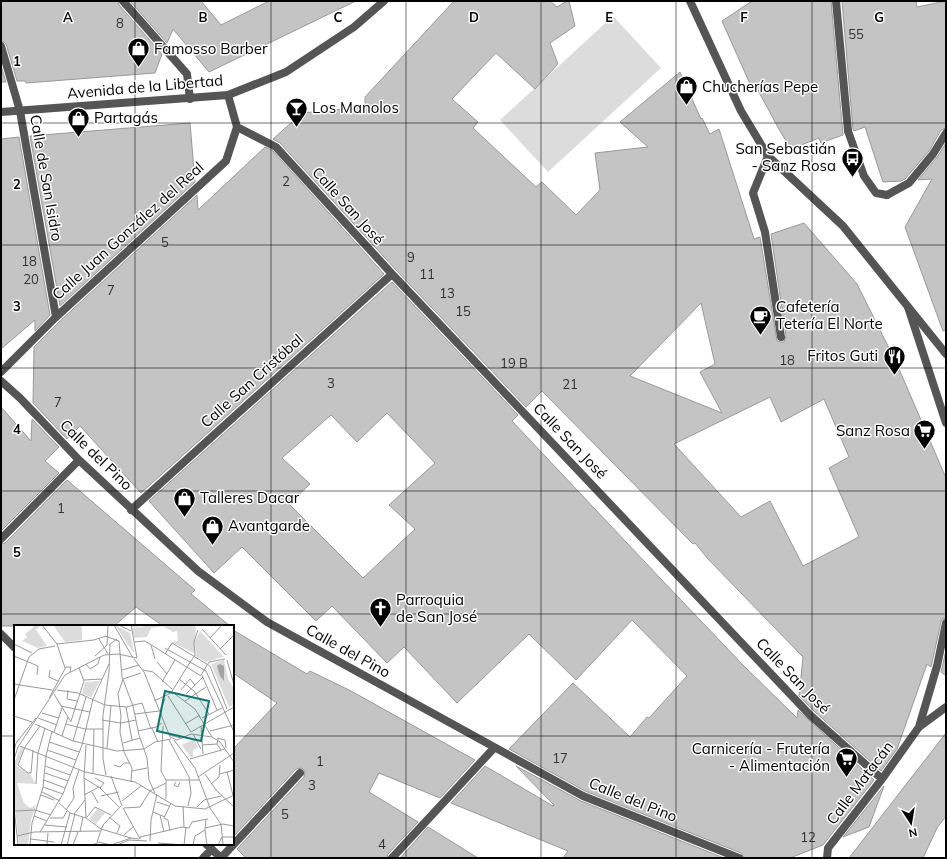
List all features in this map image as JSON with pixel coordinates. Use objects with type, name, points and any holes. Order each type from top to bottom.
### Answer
[{"type":"street","points":[[123,1],[187,74],[190,99]]},
{"type":"street","name":"Avenida de la Libertad","points":[[1,112],[228,95],[286,72],[354,27],[384,1]]},
{"type":"street","points":[[690,1],[741,111],[768,156],[843,226],[946,354]]},
{"type":"street","points":[[836,1],[848,132],[864,176],[876,193],[887,195],[909,183],[933,154],[946,133]]},
{"type":"street","name":"Calle de San Isidro","points":[[1,46],[20,111],[56,317]]},
{"type":"street","points":[[228,95],[237,127]]},
{"type":"street","name":"Calle San José","points":[[237,127],[276,148],[392,274],[810,715],[882,779]]},
{"type":"street","name":"Calle Juan González del Real","points":[[1,372],[56,317],[226,161],[237,127]]},
{"type":"street","points":[[768,156],[753,193],[765,232],[781,337]]},
{"type":"street","name":"Calle San Cristóbal","points":[[132,510],[392,274]]},
{"type":"street","points":[[908,307],[946,423]]},
{"type":"street","name":"Calle del Pino","points":[[1,381],[20,398],[78,460],[198,571],[267,622],[583,796],[739,858]]},
{"type":"street","points":[[1,539],[78,460]]},
{"type":"street","name":"Calle Matacán","points":[[919,727],[937,666],[946,623]]},
{"type":"street","points":[[1,634],[14,647]]},
{"type":"street","name":"Calle Matacán","points":[[827,858],[828,848],[882,779],[919,727],[946,707]]},
{"type":"street","points":[[392,858],[494,748]]},
{"type":"street","points":[[234,844],[300,773]]},
{"type":"street","points":[[203,858],[209,847],[221,858],[233,845]]},
{"type":"shaded area","points":[[613,16],[661,68],[548,172],[500,120]]},
{"type":"building","points":[[1,1],[118,1],[119,5],[162,54],[155,73],[26,83],[25,81],[17,81],[6,44],[1,41]]},
{"type":"building","points":[[130,1],[201,1],[221,25],[269,1],[356,1],[209,72],[173,29],[167,43]]},
{"type":"building","points":[[454,1],[550,1],[557,7],[569,1],[575,26],[550,43],[558,64],[535,89],[496,53],[452,99],[478,122],[473,128],[536,187],[542,182],[576,215],[600,190],[595,153],[648,147],[620,122],[680,72],[701,119],[702,118],[710,134],[719,129],[754,239],[760,237],[777,341],[784,342],[786,336],[771,234],[804,223],[857,284],[896,362],[946,478],[946,618],[942,619],[931,667],[927,664],[897,749],[881,771],[799,696],[803,657],[708,559],[695,543],[693,544],[542,391],[526,407],[396,270],[280,143],[273,139],[302,113],[365,107],[365,97]],"holes":[[[701,303],[715,364],[700,372],[722,413],[630,376]],[[770,397],[781,422],[824,399],[849,457],[829,468],[859,537],[803,566],[770,501],[741,517],[674,444]]]},
{"type":"building","points":[[752,1],[831,1],[843,135],[821,143],[819,138],[791,149],[755,85],[750,84],[722,21]]},
{"type":"building","points":[[842,1],[916,1],[917,7],[946,1],[946,128],[941,130],[929,151],[905,179],[901,181],[883,182],[865,127],[854,131],[853,130]]},
{"type":"building","points":[[1,66],[6,82],[1,82]]},
{"type":"building","points":[[190,123],[195,182],[60,306],[30,136]]},
{"type":"building","points":[[19,137],[50,315],[35,331],[35,320],[1,349],[1,139]]},
{"type":"building","points":[[946,143],[946,330],[943,331],[905,227],[932,179],[918,180],[937,157]]},
{"type":"building","points":[[265,147],[273,151],[384,274],[141,493],[80,426],[67,439],[33,403],[34,347],[60,321],[197,195],[198,210]]},
{"type":"building","points":[[392,282],[518,415],[512,421],[743,665],[797,718],[798,710],[874,780],[823,845],[790,858],[744,858],[741,853],[585,791],[509,749],[573,683],[630,737],[647,717],[649,718],[687,676],[632,620],[576,680],[529,634],[457,703],[404,647],[387,663],[332,606],[316,621],[242,547],[214,573],[149,501]],"holes":[[[387,413],[435,463],[389,505],[415,529],[363,578],[289,504],[310,484],[282,458],[331,415],[357,442]]]},
{"type":"building","points":[[1,407],[31,441],[32,419],[59,447],[45,461],[59,473],[1,531]]},
{"type":"building","points":[[67,480],[195,590],[191,594],[229,625],[162,625],[136,607],[115,625],[1,626],[1,544],[5,543]]},
{"type":"building","points":[[234,631],[307,674],[310,671],[351,691],[475,760],[440,798],[379,773],[369,792],[418,822],[388,854],[387,858],[246,858],[237,849],[304,777],[305,772],[302,768],[296,769],[234,836],[234,748],[277,703],[234,674]]},
{"type":"building","points":[[946,650],[946,676],[941,672]]},
{"type":"building","points":[[946,733],[946,816],[937,828],[923,858],[849,858]]},
{"type":"building","points":[[485,766],[553,806],[554,805],[516,766],[581,801],[724,858],[563,858],[568,851],[451,803]]},
{"type":"building","points":[[884,786],[869,827],[843,837]]},
{"type":"building","points":[[428,827],[478,858],[400,858]]},
{"type":"place","name":"Famosso Barber","points":[[138,68]]},
{"type":"place","name":"Chucherías Pepe","points":[[687,106]]},
{"type":"place","name":"Los Manolos","points":[[297,128]]},
{"type":"place","name":"Partagás","points":[[79,138]]},
{"type":"place","name":"San Sebastián - Sanz Rosa","points":[[852,178]]},
{"type":"place","name":"Cafetería Tetería El Norte","points":[[761,336]]},
{"type":"place","name":"Fritos Guti","points":[[894,376]]},
{"type":"place","name":"Sanz Rosa","points":[[925,450]]},
{"type":"place","name":"Talleres Dacar","points":[[184,518]]},
{"type":"place","name":"Avantgarde","points":[[212,546]]},
{"type":"place","name":"Parroquia de San José","points":[[380,628]]},
{"type":"place","name":"Carnicería - Frutería - Alimentación","points":[[846,778]]}]
